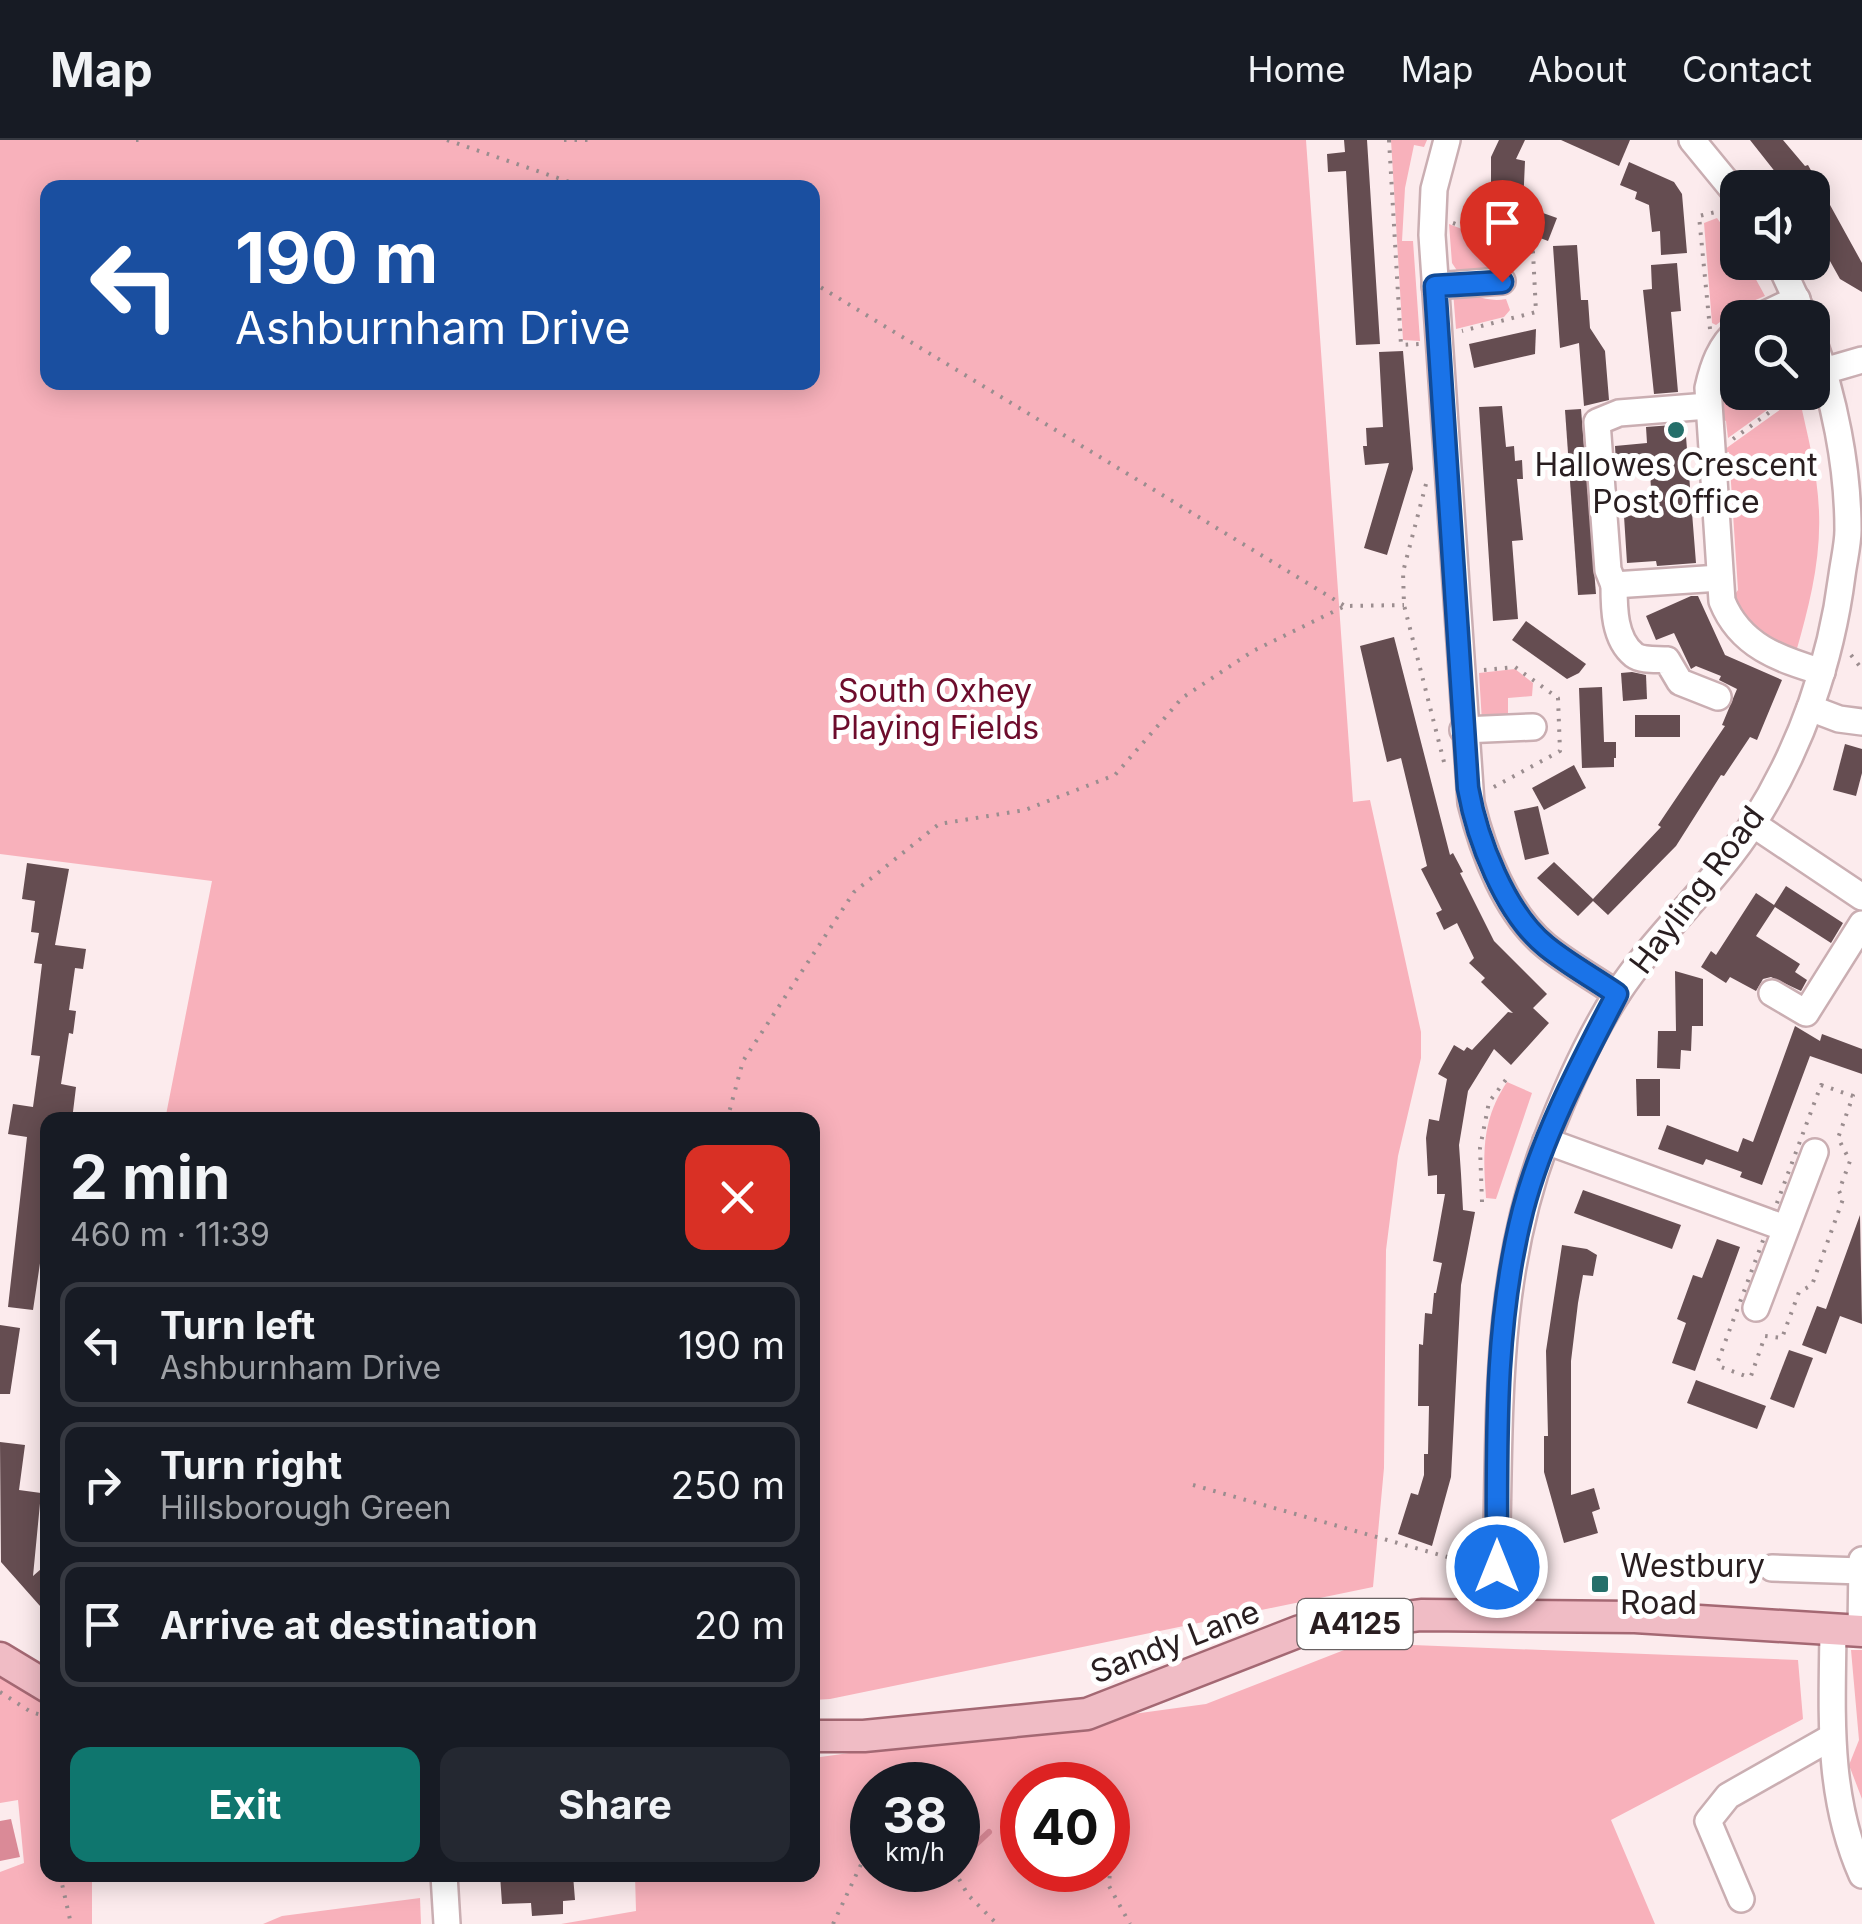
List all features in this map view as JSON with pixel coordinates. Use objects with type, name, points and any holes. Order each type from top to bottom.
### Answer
[{"type":"main road","name":"Sandy Lane","points":[[820,1736],[864,1736],[1087,1714],[1300,1631],[1421,1615],[1635,1617],[1852,1631]]},
{"type":"main road","points":[[0,1658],[40,1682]]},
{"type":"street","points":[[1447,140],[1431,215],[1468,788],[1475,820],[1511,904],[1543,944],[1617,994]]},
{"type":"street","points":[[1692,140],[1720,183]]},
{"type":"street","points":[[1435,286],[1502,282]]},
{"type":"street","points":[[1720,352],[1708,388],[1708,406],[1720,578],[1728,615],[1746,639],[1764,650],[1822,672]]},
{"type":"street","points":[[1830,369],[1862,360]]},
{"type":"street","name":"Hayling Road","points":[[1494,1616],[1502,1338],[1524,1210],[1546,1141],[1617,994],[1752,824],[1810,708],[1852,584],[1840,448],[1830,400]]},
{"type":"street","points":[[1708,406],[1619,413],[1597,422],[1608,570],[1614,585],[1614,623],[1638,658],[1667,660],[1680,682],[1718,697]]},
{"type":"street","points":[[1614,585],[1720,578]]},
{"type":"street","points":[[1810,708],[1839,719],[1862,722]]},
{"type":"street","points":[[1463,730],[1534,727]]},
{"type":"street","points":[[1752,824],[1862,897]]},
{"type":"street","points":[[1772,993],[1806,1013],[1862,924]]},
{"type":"street","points":[[1546,1141],[1785,1228]]},
{"type":"street","points":[[1756,1308],[1814,1152]]},
{"type":"street","points":[[1862,1560],[1832,1737],[1838,1807],[1862,1874]]},
{"type":"street","points":[[1772,1568],[1862,1571]]},
{"type":"street","points":[[1742,1899],[1708,1821],[1728,1796],[1832,1737]]},
{"type":"street","points":[[444,1882],[447,1924]]},
{"type":"path","points":[[447,140],[564,180]]},
{"type":"path","points":[[564,140],[595,140]]},
{"type":"path","points":[[1388,140],[1402,345],[1439,343]]},
{"type":"path","points":[[1710,329],[1699,216],[1720,207]]},
{"type":"path","points":[[820,287],[1345,606]]},
{"type":"path","points":[[1711,450],[1721,448],[1773,410]]},
{"type":"path","points":[[1438,748],[1404,605],[1403,572],[1427,478],[1447,472]]},
{"type":"path","points":[[729,1112],[743,1061],[854,892],[938,824],[1024,810],[1115,775],[1182,698],[1254,651],[1345,606],[1404,605]]},
{"type":"path","points":[[1852,655],[1862,669]]},
{"type":"path","points":[[1482,1202],[1480,1148],[1489,1102],[1508,1077]]},
{"type":"path","points":[[1193,1486],[1477,1565],[1497,1567]]},
{"type":"path","points":[[0,1692],[40,1715]]},
{"type":"path","points":[[60,1882],[71,1924]]},
{"type":"path","points":[[833,1924],[850,1888]]},
{"type":"path","points":[[966,1892],[997,1924]]},
{"type":"path","points":[[1112,1892],[1130,1924]]},
{"type":"green space","name":"South Oxhey Playing Fields","points":[[0,140],[1306,140],[1353,802],[1370,800],[1421,1032],[1421,1058],[1398,1156],[1386,1250],[1384,1468],[1373,1587],[820,1700],[820,1112],[167,1112],[212,881],[0,854]]},
{"type":"green space","points":[[1391,140],[1427,140],[1424,147],[1414,145],[1405,188],[1402,241],[1413,241],[1420,341],[1403,340]]},
{"type":"green space","points":[[1717,218],[1720,222],[1720,280],[1756,280],[1765,296],[1755,300],[1720,300],[1720,322],[1716,325],[1712,323],[1704,223]]},
{"type":"green space","points":[[1449,224],[1521,252],[1503,270],[1460,275],[1452,263]]},
{"type":"green space","points":[[1453,291],[1492,300],[1506,299],[1510,310],[1504,317],[1456,329]]},
{"type":"green space","points":[[1720,387],[1720,410],[1767,410],[1728,438],[1726,421],[1718,418]]},
{"type":"green space","points":[[1780,410],[1802,410],[1817,483],[1819,530],[1813,583],[1796,652],[1758,632],[1733,597],[1738,590],[1729,452],[1721,452]]},
{"type":"green space","points":[[1515,669],[1533,683],[1532,696],[1508,698],[1508,714],[1502,719],[1482,722],[1479,673]]},
{"type":"green space","points":[[1507,1082],[1532,1093],[1496,1199],[1486,1198],[1488,1124]]},
{"type":"green space","points":[[1362,1643],[1798,1660],[1803,1719],[1611,1820],[1655,1924],[561,1924],[636,1911],[635,1882],[820,1882],[820,1757],[1206,1704]]},
{"type":"green space","points":[[1851,1650],[1862,1650],[1862,1799],[1849,1765],[1859,1740]]},
{"type":"green space","points":[[0,1674],[40,1694],[40,1882],[92,1882],[92,1924],[0,1924],[0,1872],[24,1863],[18,1800],[0,1803]]},
{"type":"green space","points":[[420,1898],[421,1924],[263,1924],[282,1916]]},
{"type":"shaded area","points":[[11,1819],[20,1857],[0,1861],[0,1821]]},
{"type":"building","points":[[1344,140],[1367,140],[1380,344],[1356,345],[1346,171],[1328,172],[1327,154],[1345,152]]},
{"type":"building","points":[[1499,140],[1525,140],[1516,159],[1525,161],[1523,206],[1557,218],[1548,241],[1512,227],[1516,216],[1491,215],[1491,157]]},
{"type":"building","points":[[1561,140],[1630,140],[1619,166]]},
{"type":"building","points":[[1750,140],[1783,140],[1811,170],[1774,170]]},
{"type":"building","points":[[1629,162],[1674,182],[1682,194],[1687,253],[1661,255],[1660,231],[1652,232],[1649,205],[1635,199],[1637,192],[1620,185]]},
{"type":"building","points":[[1830,205],[1862,263],[1862,292],[1840,279],[1830,261]]},
{"type":"building","points":[[1577,245],[1581,300],[1588,300],[1590,328],[1605,351],[1609,400],[1584,406],[1579,343],[1560,348],[1553,246]]},
{"type":"building","points":[[1677,263],[1681,311],[1671,312],[1678,392],[1654,394],[1643,290],[1652,289],[1651,265]]},
{"type":"building","points":[[1536,329],[1535,354],[1474,368],[1469,344]]},
{"type":"building","points":[[1403,351],[1413,469],[1387,555],[1364,548],[1389,463],[1365,465],[1363,446],[1367,446],[1366,428],[1383,427],[1379,352]]},
{"type":"building","points":[[1502,406],[1506,447],[1514,446],[1515,461],[1522,460],[1523,479],[1517,479],[1523,540],[1512,541],[1518,619],[1493,621],[1479,407]]},
{"type":"building","points":[[1581,409],[1596,594],[1578,595],[1565,410]]},
{"type":"building","points":[[1685,424],[1696,563],[1627,563],[1624,516],[1653,514],[1649,461],[1616,463],[1615,446],[1647,443],[1646,427]]},
{"type":"building","points":[[1698,596],[1725,655],[1782,680],[1757,740],[1750,737],[1676,846],[1608,915],[1593,901],[1578,916],[1537,878],[1554,862],[1593,899],[1661,827],[1658,825],[1725,726],[1722,725],[1737,689],[1719,680],[1721,676],[1696,666],[1691,669],[1674,633],[1656,640],[1646,616]]},
{"type":"building","points":[[1526,621],[1586,664],[1579,673],[1567,679],[1512,640]]},
{"type":"building","points":[[1394,637],[1450,855],[1453,853],[1463,872],[1460,873],[1494,941],[1547,994],[1533,1008],[1549,1023],[1511,1065],[1494,1049],[1468,1091],[1459,1145],[1463,1210],[1475,1212],[1461,1285],[1451,1477],[1432,1546],[1398,1534],[1411,1493],[1418,1495],[1424,1475],[1424,1454],[1428,1454],[1429,1406],[1418,1406],[1419,1344],[1423,1345],[1425,1313],[1432,1314],[1442,1263],[1433,1261],[1445,1194],[1437,1194],[1437,1175],[1428,1176],[1426,1138],[1429,1119],[1439,1121],[1447,1079],[1438,1074],[1454,1045],[1464,1051],[1467,1047],[1472,1050],[1508,1012],[1513,1013],[1481,982],[1485,978],[1469,963],[1474,958],[1457,923],[1444,930],[1436,913],[1442,910],[1421,869],[1427,866],[1401,758],[1387,762],[1360,646]]},
{"type":"building","points":[[1621,673],[1646,675],[1647,699],[1623,701]]},
{"type":"building","points":[[1602,687],[1604,742],[1616,742],[1614,767],[1582,768],[1579,688]]},
{"type":"building","points":[[1635,715],[1680,715],[1680,737],[1635,737]]},
{"type":"building","points":[[1845,744],[1862,749],[1862,773],[1856,796],[1833,790]]},
{"type":"building","points":[[1574,765],[1586,788],[1544,810],[1532,788]]},
{"type":"building","points":[[1538,806],[1549,854],[1525,860],[1514,811]]},
{"type":"building","points":[[27,863],[69,869],[55,945],[86,949],[83,969],[75,968],[69,1010],[76,1011],[61,1084],[76,1087],[73,1112],[40,1112],[40,1263],[33,1310],[8,1307],[27,1137],[8,1134],[13,1104],[33,1107],[40,1056],[31,1055],[42,964],[34,963],[39,933],[31,932],[35,901],[22,899]]},
{"type":"building","points":[[1786,886],[1843,923],[1831,943],[1775,907],[1756,936],[1800,964],[1795,972],[1807,980],[1801,991],[1771,977],[1763,979],[1756,991],[1730,977],[1726,983],[1701,967],[1711,951],[1716,955],[1756,893],[1774,905]]},
{"type":"building","points":[[1675,971],[1703,979],[1703,1026],[1692,1026],[1691,1051],[1681,1050],[1680,1069],[1657,1068],[1658,1031],[1676,1031]]},
{"type":"building","points":[[1795,1026],[1820,1041],[1822,1034],[1862,1049],[1862,1074],[1810,1056],[1762,1185],[1740,1177],[1742,1172],[1706,1159],[1703,1165],[1658,1149],[1667,1125],[1738,1152],[1743,1138],[1753,1142]]},
{"type":"building","points":[[1636,1079],[1660,1079],[1660,1116],[1637,1116]]},
{"type":"building","points":[[1583,1190],[1681,1225],[1672,1249],[1574,1213]]},
{"type":"building","points":[[1860,1215],[1862,1324],[1840,1316],[1826,1354],[1802,1345],[1817,1306],[1826,1309]]},
{"type":"building","points":[[1717,1239],[1740,1247],[1695,1371],[1672,1363],[1686,1323],[1677,1319],[1693,1275],[1702,1278]]},
{"type":"building","points":[[1562,1245],[1587,1249],[1597,1255],[1593,1276],[1583,1275],[1571,1361],[1571,1495],[1594,1488],[1600,1509],[1592,1512],[1598,1533],[1564,1543],[1544,1472],[1544,1436],[1548,1436],[1546,1351]]},
{"type":"building","points":[[0,1325],[20,1328],[10,1394],[0,1394]]},
{"type":"building","points":[[1789,1350],[1813,1358],[1794,1408],[1770,1399]]},
{"type":"building","points":[[1696,1380],[1766,1406],[1757,1429],[1687,1403]]},
{"type":"building","points":[[0,1442],[25,1445],[19,1490],[40,1493],[33,1576],[40,1570],[40,1606],[1,1562]]},
{"type":"building","points":[[500,1882],[574,1882],[575,1900],[563,1901],[563,1914],[532,1916],[531,1903],[502,1904]]},
{"type":"waterway","points":[[980,1840],[989,1832]]},
{"type":"place","name":"Hallowes Crescent Post Office","points":[[1676,430]]},
{"type":"place","name":"Westbury Road","points":[[1600,1584]]},
{"type":"route","points":[[1497,1567],[1499,1374],[1514,1252],[1546,1141],[1617,994],[1543,944],[1511,904],[1482,842],[1470,803],[1435,286],[1502,282]]}]
